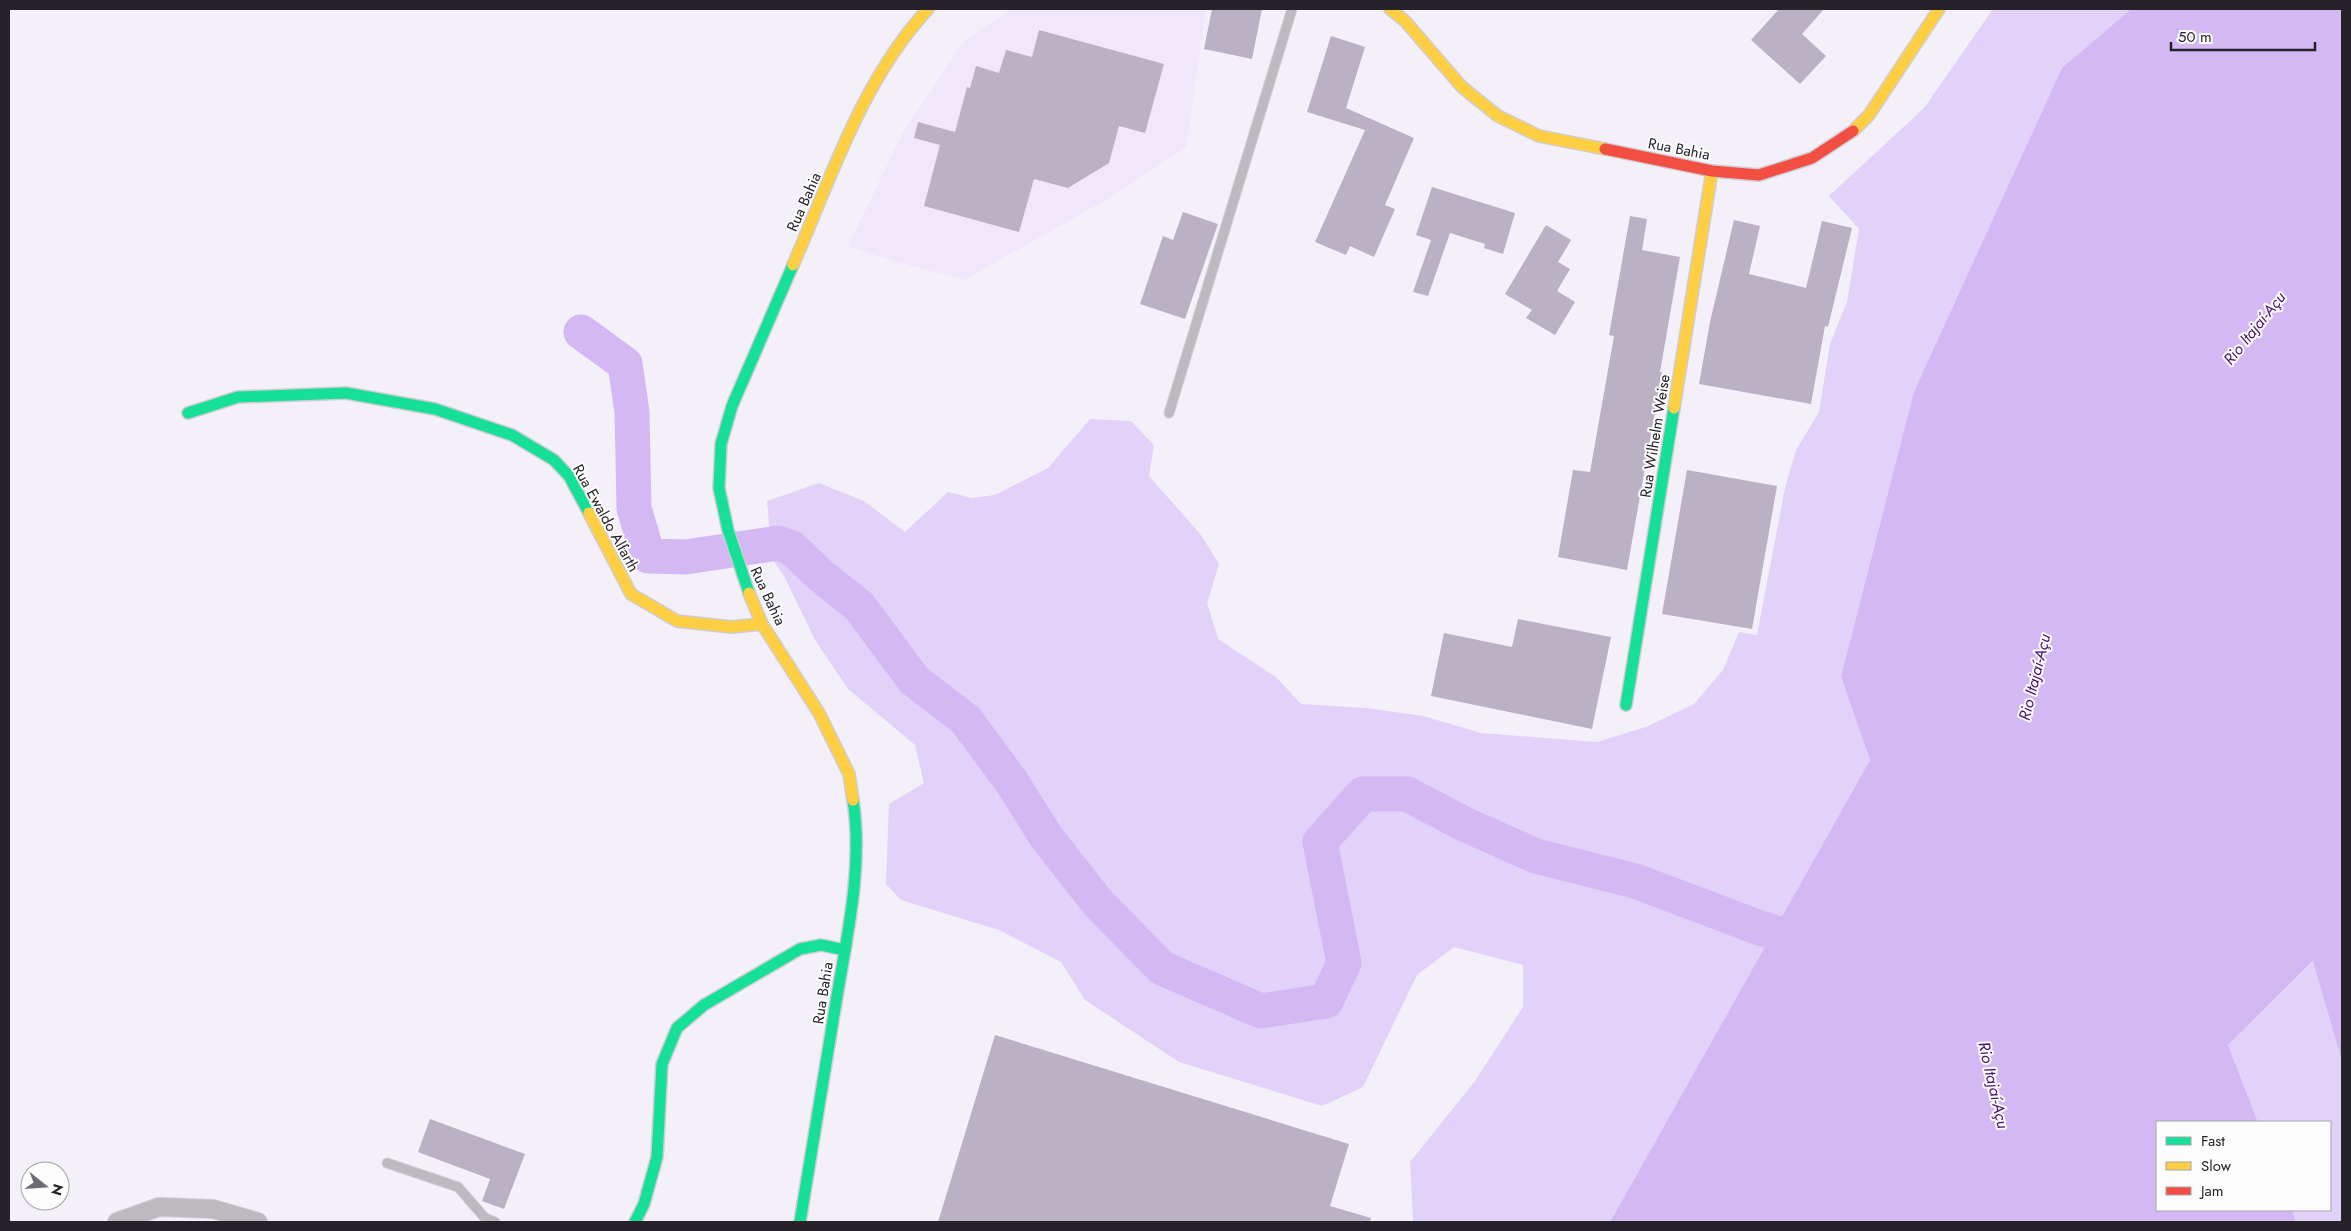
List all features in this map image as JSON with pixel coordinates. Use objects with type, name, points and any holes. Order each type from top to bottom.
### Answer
[{"type":"main road","name":"Rua Bahia","points":[[800,1222],[845,950],[855,876],[857,825],[849,774],[819,713],[762,624],[741,574],[728,530],[719,488],[721,444],[732,406],[852,129],[896,47],[928,9]]},
{"type":"main road","name":"Rua Bahia","points":[[1390,9],[1405,21],[1462,87],[1498,116],[1539,136],[1712,171],[1759,174],[1812,158],[1852,132],[1869,115],[1939,9]]},
{"type":"main road","name":"Rua Wilhelm Weise","points":[[1626,705],[1712,171]]},
{"type":"main road","name":"Rua Ewaldo Alfarth","points":[[188,413],[238,397],[346,394],[435,408],[512,435],[554,460],[569,476],[631,594],[677,621],[731,627],[762,624]]},
{"type":"main road","points":[[635,1222],[644,1204],[656,1156],[662,1064],[677,1028],[704,1005],[800,949],[820,945],[845,950]]},
{"type":"street","points":[[117,1222],[159,1207],[213,1209],[258,1222]]},
{"type":"lane","points":[[1168,413],[1292,9]]},
{"type":"lane","points":[[387,1163],[458,1187],[485,1218],[495,1222]]},
{"type":"shaded area","points":[[1011,9],[1206,9],[1186,147],[1106,200],[964,280],[848,246],[902,134],[965,40]]},
{"type":"shaded area","points":[[1993,9],[2131,9],[2062,68],[1841,677],[1870,760],[1610,1222],[1413,1222],[1410,1162],[1475,1081],[1523,1007],[1523,965],[1454,947],[1417,975],[1363,1087],[1322,1106],[1179,1062],[1085,1000],[1061,962],[999,930],[901,900],[886,884],[889,804],[924,783],[915,745],[848,689],[815,640],[784,576],[772,559],[767,501],[819,483],[864,501],[905,532],[948,492],[972,498],[995,495],[1048,468],[1090,419],[1131,421],[1154,445],[1149,476],[1201,535],[1219,564],[1207,603],[1218,639],[1276,677],[1301,704],[1366,708],[1423,716],[1481,733],[1597,742],[1646,727],[1694,704],[1723,670],[1739,632],[1757,635],[1785,488],[1796,450],[1819,412],[1830,344],[1847,302],[1859,229],[1829,196],[1924,108]]},
{"type":"shaded area","points":[[2314,961],[2342,1061],[2342,1222],[2296,1222],[2292,1211],[2331,1211],[2331,1121],[2258,1121],[2228,1045]]},
{"type":"water","name":"Rio Itajaí-Açu","points":[[2131,9],[2342,9],[2342,1061],[2313,961],[2228,1045],[2258,1121],[2156,1121],[2156,1211],[2292,1211],[2296,1222],[1610,1222],[1870,760],[1841,677],[1914,392],[2062,68]]},
{"type":"building","points":[[1212,9],[1262,9],[1252,59],[1204,49]]},
{"type":"building","points":[[1779,9],[1824,9],[1802,34],[1826,56],[1800,84],[1751,40]]},
{"type":"building","points":[[1039,30],[1164,64],[1145,133],[1119,126],[1109,163],[1068,188],[1034,179],[1019,232],[924,206],[940,145],[914,138],[918,122],[955,132],[967,87],[970,88],[976,66],[999,73],[1006,50],[1032,57]]},
{"type":"building","points":[[1331,36],[1365,47],[1346,108],[1414,138],[1385,205],[1395,209],[1374,257],[1350,246],[1346,255],[1315,242],[1365,130],[1307,112]]},
{"type":"building","points":[[1432,187],[1515,213],[1503,254],[1484,248],[1485,244],[1450,233],[1428,296],[1413,292],[1431,240],[1416,235]]},
{"type":"building","points":[[1183,212],[1218,224],[1185,319],[1140,304],[1163,236],[1173,240]]},
{"type":"building","points":[[1630,216],[1647,219],[1642,250],[1680,257],[1627,570],[1558,557],[1573,470],[1590,472],[1614,336],[1609,335]]},
{"type":"building","points":[[1734,220],[1760,226],[1749,274],[1806,288],[1822,221],[1852,228],[1828,327],[1825,326],[1811,404],[1699,384],[1710,322]]},
{"type":"building","points":[[1546,225],[1571,240],[1558,262],[1570,269],[1557,291],[1575,302],[1555,335],[1526,318],[1532,310],[1505,294]]},
{"type":"building","points":[[1687,470],[1777,486],[1752,629],[1662,614]]},
{"type":"building","points":[[1518,619],[1611,637],[1592,729],[1431,696],[1444,633],[1512,647]]},
{"type":"building","points":[[995,1035],[1349,1144],[1330,1206],[1371,1218],[1370,1222],[938,1222]]},
{"type":"building","points":[[430,1119],[525,1154],[504,1209],[482,1201],[490,1179],[418,1152]]},
{"type":"waterway","points":[[581,332],[625,364],[632,412],[634,508],[648,556],[686,557],[778,543],[792,548],[820,575],[859,606],[914,680],[966,720],[1011,781],[1047,838],[1098,903],[1162,968],[1261,1011],[1326,1001],[1344,963],[1320,842],[1363,794],[1407,794],[1464,824],[1536,856],[1635,881],[1760,928],[1819,946]]},
{"type":"traffic: fast","points":[[749,593],[728,530],[719,488],[721,444],[732,406],[793,265]]},
{"type":"traffic: fast","points":[[188,413],[238,397],[346,393],[435,409],[512,435],[554,460],[569,476],[589,513]]},
{"type":"traffic: fast","points":[[1626,705],[1674,408]]},
{"type":"traffic: fast","points":[[800,1222],[853,898],[856,849],[856,824],[853,800]]},
{"type":"traffic: fast","points":[[635,1222],[644,1204],[657,1157],[662,1064],[677,1028],[704,1005],[800,949],[821,945],[845,950]]},
{"type":"traffic: slow","points":[[793,265],[835,164],[866,98],[884,67],[928,9]]},
{"type":"traffic: slow","points":[[1390,9],[1405,21],[1462,87],[1498,116],[1539,136],[1605,149]]},
{"type":"traffic: slow","points":[[1853,131],[1869,115],[1939,9]]},
{"type":"traffic: slow","points":[[1674,408],[1712,171]]},
{"type":"traffic: slow","points":[[589,513],[631,594],[677,621],[731,627],[762,624]]},
{"type":"traffic: slow","points":[[749,593],[762,624],[819,713],[849,774],[853,800]]},
{"type":"traffic: jam","points":[[1605,149],[1712,171],[1759,175],[1812,158],[1853,131]]}]
